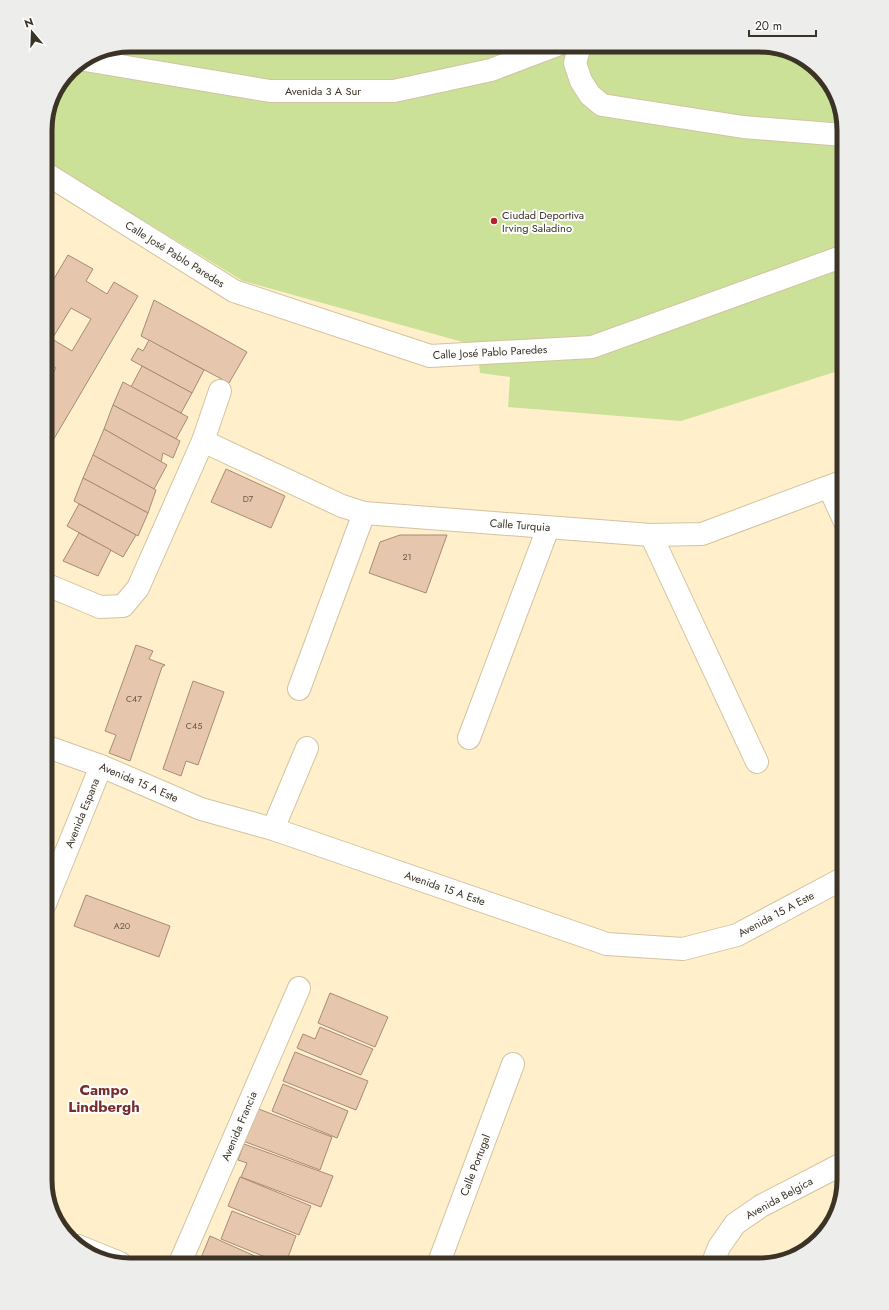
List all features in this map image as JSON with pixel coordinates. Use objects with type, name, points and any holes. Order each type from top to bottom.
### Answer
[{"type":"street","name":"Avenida 3 A Sur","points":[[94,61],[270,91],[394,91],[492,70],[539,52]]},
{"type":"street","points":[[578,52],[575,63],[581,81],[590,95],[602,105],[743,126],[837,134]]},
{"type":"street","name":"Calle José Pablo Paredes","points":[[52,177],[234,291],[430,356],[592,347],[837,259]]},
{"type":"street","points":[[52,587],[100,607],[123,606],[138,588],[203,441],[220,391]]},
{"type":"street","name":"Calle Turquia","points":[[203,441],[342,506],[364,513],[651,535],[702,534],[836,484]]},
{"type":"street","points":[[298,689],[364,513]]},
{"type":"street","points":[[469,738],[548,528]]},
{"type":"street","points":[[651,535],[757,762]]},
{"type":"street","points":[[273,829],[307,748]]},
{"type":"street","name":"Avenida 15 A Este","points":[[52,749],[100,766],[201,809],[273,829],[607,944],[683,949],[737,935],[837,882]]},
{"type":"street","name":"Avenida Espana","points":[[52,886],[100,766]]},
{"type":"street","name":"Avenida Francia","points":[[182,1258],[299,988]]},
{"type":"street","name":"Calle Portugal","points":[[441,1258],[513,1064]]},
{"type":"street","name":"Avenida Belgica","points":[[715,1258],[720,1247],[735,1224],[761,1206],[837,1167]]},
{"type":"green space","name":"Ciudad Deportiva Irving Saladino","points":[[125,52],[764,52],[789,58],[806,68],[821,83],[831,100],[834,110],[837,130],[837,371],[681,421],[508,407],[510,377],[480,373],[477,346],[243,281],[52,165],[52,125],[55,110],[58,100],[65,87],[79,71],[100,58]]},
{"type":"building","points":[[68,255],[93,269],[86,281],[107,294],[114,282],[138,296],[52,442],[52,375],[56,368],[52,365],[52,339],[52,282]],"holes":[[[71,308],[91,319],[72,351],[52,339]]]},
{"type":"building","points":[[154,300],[247,352],[229,383],[141,336]]},
{"type":"building","points":[[149,340],[204,370],[192,393],[131,360],[138,348],[143,351]]},
{"type":"building","points":[[142,366],[192,393],[181,413],[131,387]]},
{"type":"building","points":[[123,382],[188,417],[176,439],[113,405]]},
{"type":"building","points":[[113,405],[180,441],[173,458],[163,453],[161,462],[104,429]]},
{"type":"building","points":[[104,429],[167,465],[154,489],[93,455]]},
{"type":"building","points":[[93,455],[156,490],[148,513],[83,478]]},
{"type":"building","points":[[226,469],[285,496],[271,528],[211,502]]},
{"type":"building","points":[[83,478],[148,513],[138,536],[74,501]]},
{"type":"building","points":[[79,504],[136,535],[123,557],[67,526]]},
{"type":"building","points":[[79,533],[111,550],[98,576],[63,561]]},
{"type":"building","points":[[400,535],[447,535],[426,593],[369,573],[380,542]]},
{"type":"building","points":[[136,645],[153,651],[149,659],[165,665],[162,667],[130,761],[109,753],[116,735],[105,731]]},
{"type":"building","points":[[193,681],[224,692],[198,765],[186,761],[181,776],[163,769]]},
{"type":"building","points":[[86,895],[170,926],[159,957],[74,926]]},
{"type":"building","points":[[330,993],[388,1017],[375,1047],[318,1023]]},
{"type":"building","points":[[320,1027],[373,1049],[361,1075],[297,1048],[303,1034],[315,1039]]},
{"type":"building","points":[[295,1052],[368,1081],[356,1110],[283,1081]]},
{"type":"building","points":[[283,1084],[348,1111],[337,1138],[272,1111]]},
{"type":"building","points":[[256,1108],[332,1137],[320,1170],[243,1141]]},
{"type":"building","points":[[244,1144],[333,1176],[321,1207],[241,1177],[247,1163],[238,1160]]},
{"type":"building","points":[[240,1177],[311,1206],[299,1235],[228,1206]]},
{"type":"building","points":[[232,1211],[296,1236],[288,1258],[268,1258],[221,1239]]},
{"type":"building","points":[[210,1236],[259,1258],[201,1258]]},
{"type":"place","name":"Ciudad Deportiva Irving Saladino","points":[[494,221]]},
{"type":"district","name":"Campo Lindbergh","points":[[104,1098]]}]
